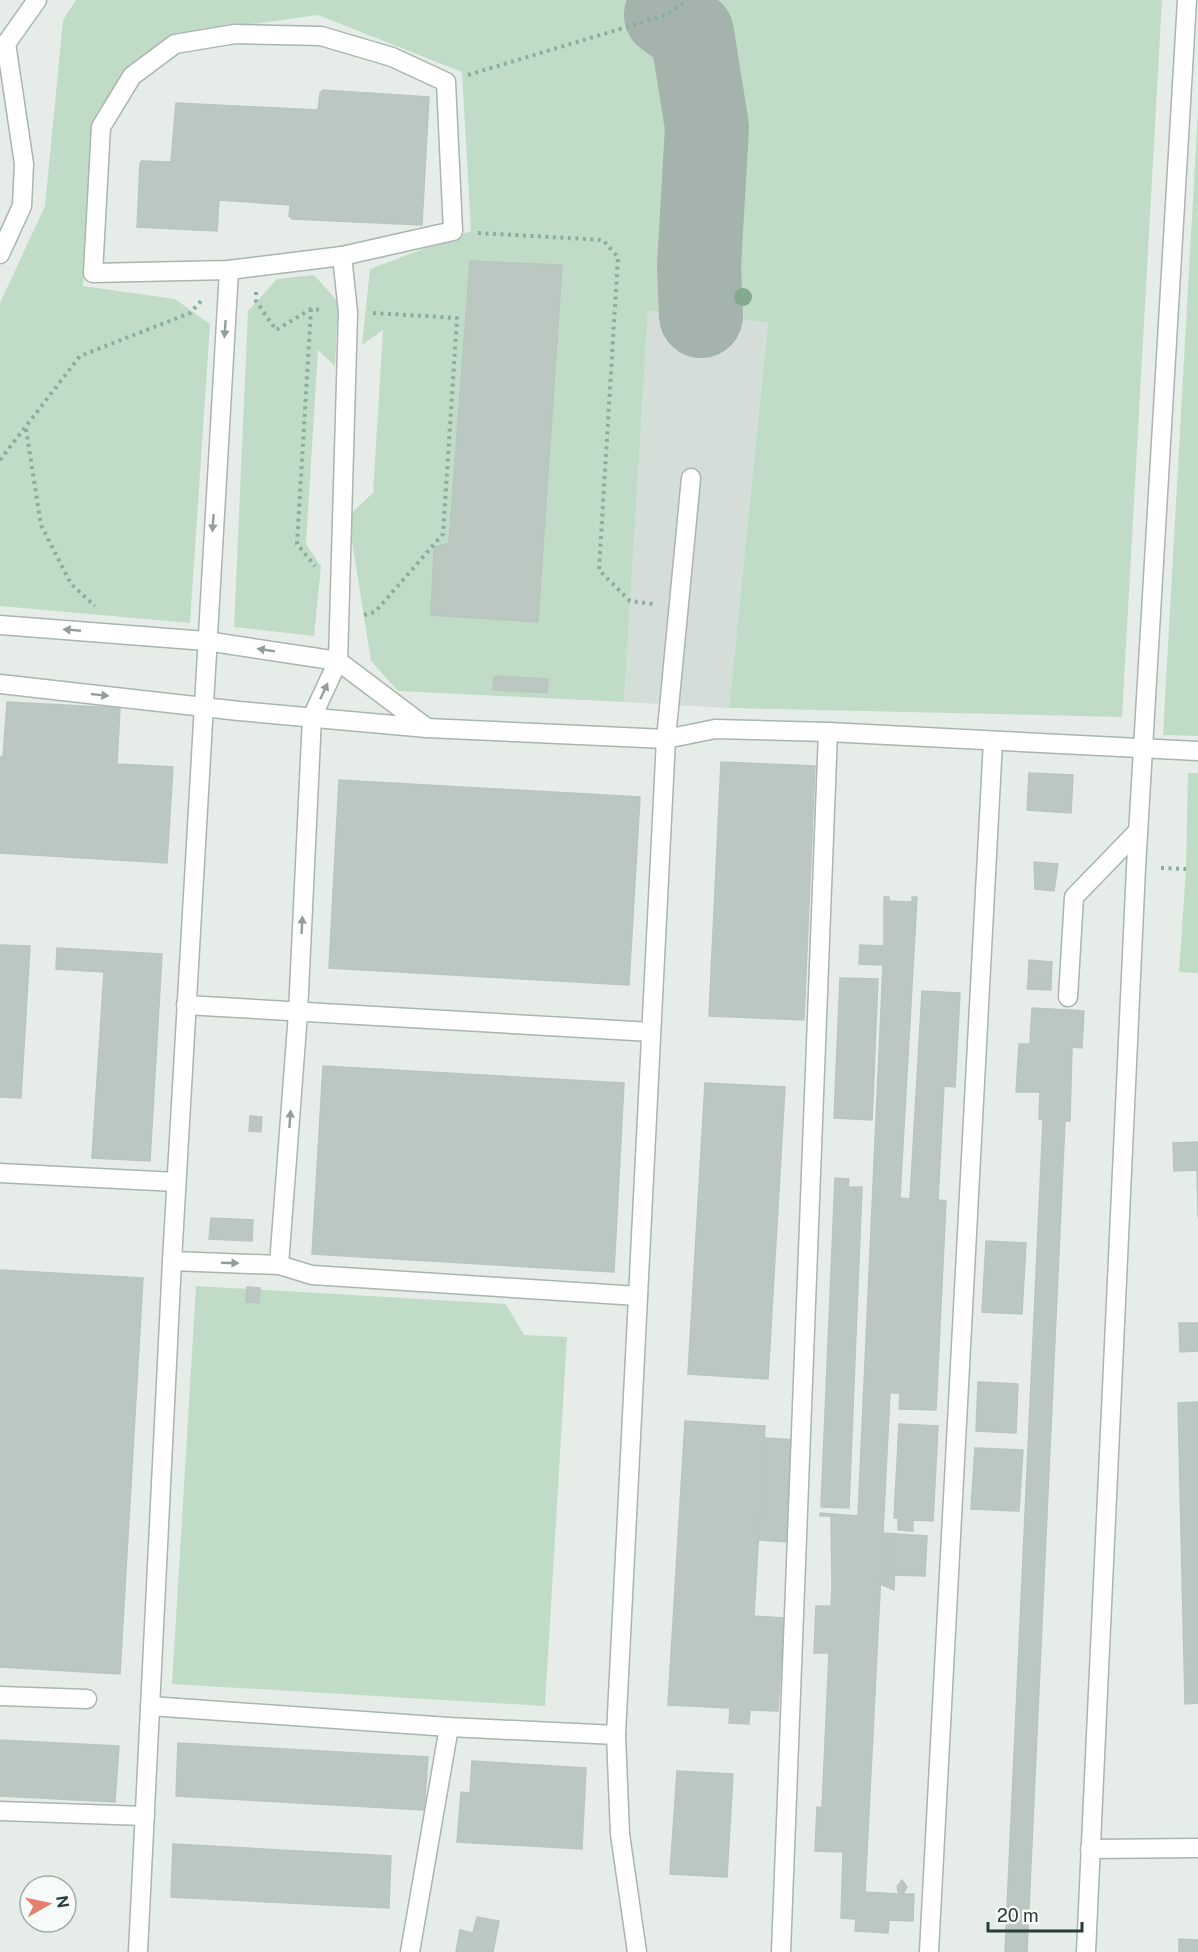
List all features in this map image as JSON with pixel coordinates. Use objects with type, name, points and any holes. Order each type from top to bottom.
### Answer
[{"type":"lane","points":[[0,254],[22,206],[24,164],[3,48],[37,0]]},
{"type":"lane","points":[[1086,1952],[1138,831],[1188,0]]},
{"type":"lane","points":[[235,34],[321,36],[392,57],[446,82],[453,231],[342,256],[229,270],[93,273],[101,127],[132,76],[175,44],[235,34]]},
{"type":"lane","points":[[279,1265],[298,1013],[312,717],[338,661],[348,312],[342,256]]},
{"type":"lane","points":[[138,1952],[176,1182],[229,270]]},
{"type":"lane","points":[[637,1952],[620,1834],[616,1735],[666,739],[691,478]]},
{"type":"lane","points":[[0,624],[206,641],[338,661],[427,728]]},
{"type":"lane","points":[[0,684],[427,728],[666,739],[715,729],[828,732],[1198,751]]},
{"type":"lane","points":[[781,1952],[828,732]]},
{"type":"lane","points":[[929,1952],[993,741]]},
{"type":"lane","points":[[1068,997],[1074,897],[1138,831]]},
{"type":"lane","points":[[186,1005],[651,1032]]},
{"type":"lane","points":[[0,1173],[176,1182]]},
{"type":"lane","points":[[172,1261],[279,1265],[312,1275],[638,1296]]},
{"type":"lane","points":[[0,1696],[87,1699]]},
{"type":"lane","points":[[150,1706],[449,1727],[616,1735]]},
{"type":"lane","points":[[410,1952],[449,1727]]},
{"type":"lane","points":[[0,1811],[145,1816]]},
{"type":"lane","points":[[1090,1849],[1198,1848]]},
{"type":"path","points":[[446,82],[666,15],[688,0]]},
{"type":"path","points":[[453,231],[603,240],[618,257],[599,570],[630,601],[678,607]]},
{"type":"path","points":[[0,460],[80,356],[190,313],[229,270]]},
{"type":"path","points":[[26,428],[41,525],[71,584],[126,634]]},
{"type":"shaded area","points":[[648,311],[768,321],[729,708],[624,702]]},
{"type":"green space","points":[[76,0],[1162,0],[1122,717],[729,708],[768,322],[648,311],[624,702],[398,691],[371,661],[348,516],[373,493],[383,330],[362,345],[370,269],[471,231],[462,72],[318,15],[174,35],[96,114],[83,286],[175,299],[210,324],[190,623],[0,606],[0,303],[45,206],[63,20]]},
{"type":"green space","points":[[1198,109],[1198,736],[1163,735]]},
{"type":"green space","points":[[314,275],[338,302],[335,366],[318,350],[306,544],[321,566],[314,636],[234,627],[248,311],[277,279]]},
{"type":"green space","points":[[1188,773],[1198,773],[1198,973],[1179,972],[1186,869]]},
{"type":"green space","points":[[196,1286],[506,1304],[524,1335],[567,1337],[545,1706],[172,1684]]},
{"type":"building","points":[[323,90],[429,97],[422,225],[292,219],[289,216],[290,205],[219,200],[217,231],[137,227],[140,163],[142,161],[171,162],[176,103],[318,110],[320,93]]},
{"type":"building","points":[[470,261],[562,265],[538,622],[431,615],[434,547],[449,543]]},
{"type":"building","points":[[494,676],[548,679],[547,693],[493,690]]},
{"type":"building","points":[[7,702],[120,708],[117,764],[173,767],[167,863],[0,853],[0,757],[3,757]]},
{"type":"building","points":[[721,762],[815,766],[804,1020],[709,1016]]},
{"type":"building","points":[[1029,773],[1073,775],[1071,813],[1027,810]]},
{"type":"building","points":[[339,780],[640,797],[629,985],[329,968]]},
{"type":"building","points":[[1034,862],[1058,864],[1054,891],[1035,889]]},
{"type":"building","points":[[884,897],[889,897],[889,901],[912,902],[912,897],[917,897],[900,1198],[910,1199],[922,991],[960,993],[955,1087],[944,1086],[938,1200],[946,1201],[936,1410],[899,1409],[900,1393],[890,1393],[865,1892],[899,1894],[897,1887],[902,1880],[907,1887],[903,1894],[914,1894],[913,1921],[889,1920],[888,1933],[855,1931],[856,1919],[841,1918],[843,1852],[815,1851],[817,1807],[822,1808],[829,1653],[814,1653],[816,1606],[831,1606],[832,1587],[831,1516],[820,1516],[820,1513],[858,1516],[883,965],[859,964],[860,945],[884,946]]},
{"type":"building","points":[[0,945],[30,946],[21,1098],[0,1097]]},
{"type":"building","points":[[57,948],[162,954],[150,1161],[92,1158],[104,972],[56,969]]},
{"type":"building","points":[[1029,960],[1052,962],[1051,983],[1028,982]]},
{"type":"building","points":[[840,978],[878,979],[872,1120],[834,1118]]},
{"type":"building","points":[[1028,982],[1051,983],[1051,990],[1027,989]]},
{"type":"building","points":[[1032,1008],[1084,1011],[1082,1048],[1072,1047],[1070,1121],[1065,1121],[1027,1952],[1005,1952],[1043,1120],[1039,1119],[1040,1092],[1016,1092],[1019,1044],[1030,1044]]},
{"type":"building","points":[[323,1066],[624,1083],[614,1272],[312,1254]]},
{"type":"building","points":[[705,1083],[785,1087],[768,1379],[688,1374]]},
{"type":"building","points":[[250,1116],[262,1117],[261,1132],[249,1131]]},
{"type":"building","points":[[1198,1142],[1198,1218],[1197,1170],[1174,1171],[1173,1143]]},
{"type":"building","points":[[835,1178],[849,1179],[848,1187],[862,1187],[849,1508],[821,1507]]},
{"type":"building","points":[[211,1218],[253,1220],[252,1241],[209,1239]]},
{"type":"building","points":[[986,1241],[1026,1243],[1022,1314],[982,1312]]},
{"type":"building","points":[[0,1270],[143,1278],[120,1674],[0,1667]]},
{"type":"building","points":[[247,1287],[260,1288],[259,1303],[246,1302]]},
{"type":"building","points":[[1179,1323],[1198,1323],[1198,1351],[1180,1352]]},
{"type":"building","points":[[978,1382],[1018,1384],[1016,1433],[976,1431]]},
{"type":"building","points":[[1198,1402],[1198,1703],[1185,1704],[1178,1403]]},
{"type":"building","points":[[685,1421],[765,1426],[754,1616],[784,1618],[778,1711],[750,1710],[749,1724],[729,1723],[730,1708],[668,1705]]},
{"type":"building","points":[[899,1424],[938,1426],[933,1521],[913,1520],[913,1531],[898,1530],[898,1518],[894,1518]]},
{"type":"building","points":[[765,1438],[795,1440],[788,1542],[759,1540]]},
{"type":"building","points":[[975,1448],[1023,1450],[1019,1511],[971,1509]]},
{"type":"building","points":[[883,1533],[896,1534],[894,1590],[880,1584]]},
{"type":"building","points":[[896,1534],[927,1536],[925,1576],[895,1575]]},
{"type":"building","points":[[0,1740],[119,1746],[115,1802],[0,1796]]},
{"type":"building","points":[[178,1743],[428,1757],[424,1810],[176,1796]]},
{"type":"building","points":[[472,1761],[586,1768],[582,1849],[457,1842],[461,1792],[470,1793]]},
{"type":"building","points":[[677,1771],[733,1774],[727,1877],[670,1874]]},
{"type":"building","points":[[173,1844],[391,1856],[389,1908],[171,1897]]},
{"type":"building","points":[[477,1917],[499,1921],[493,1952],[456,1952],[460,1930],[473,1933]]},
{"type":"building","points":[[1179,1939],[1198,1940],[1198,1952],[1179,1952]]},
{"type":"taxiway","points":[[666,15],[692,33],[707,127],[699,266],[701,316]]}]
